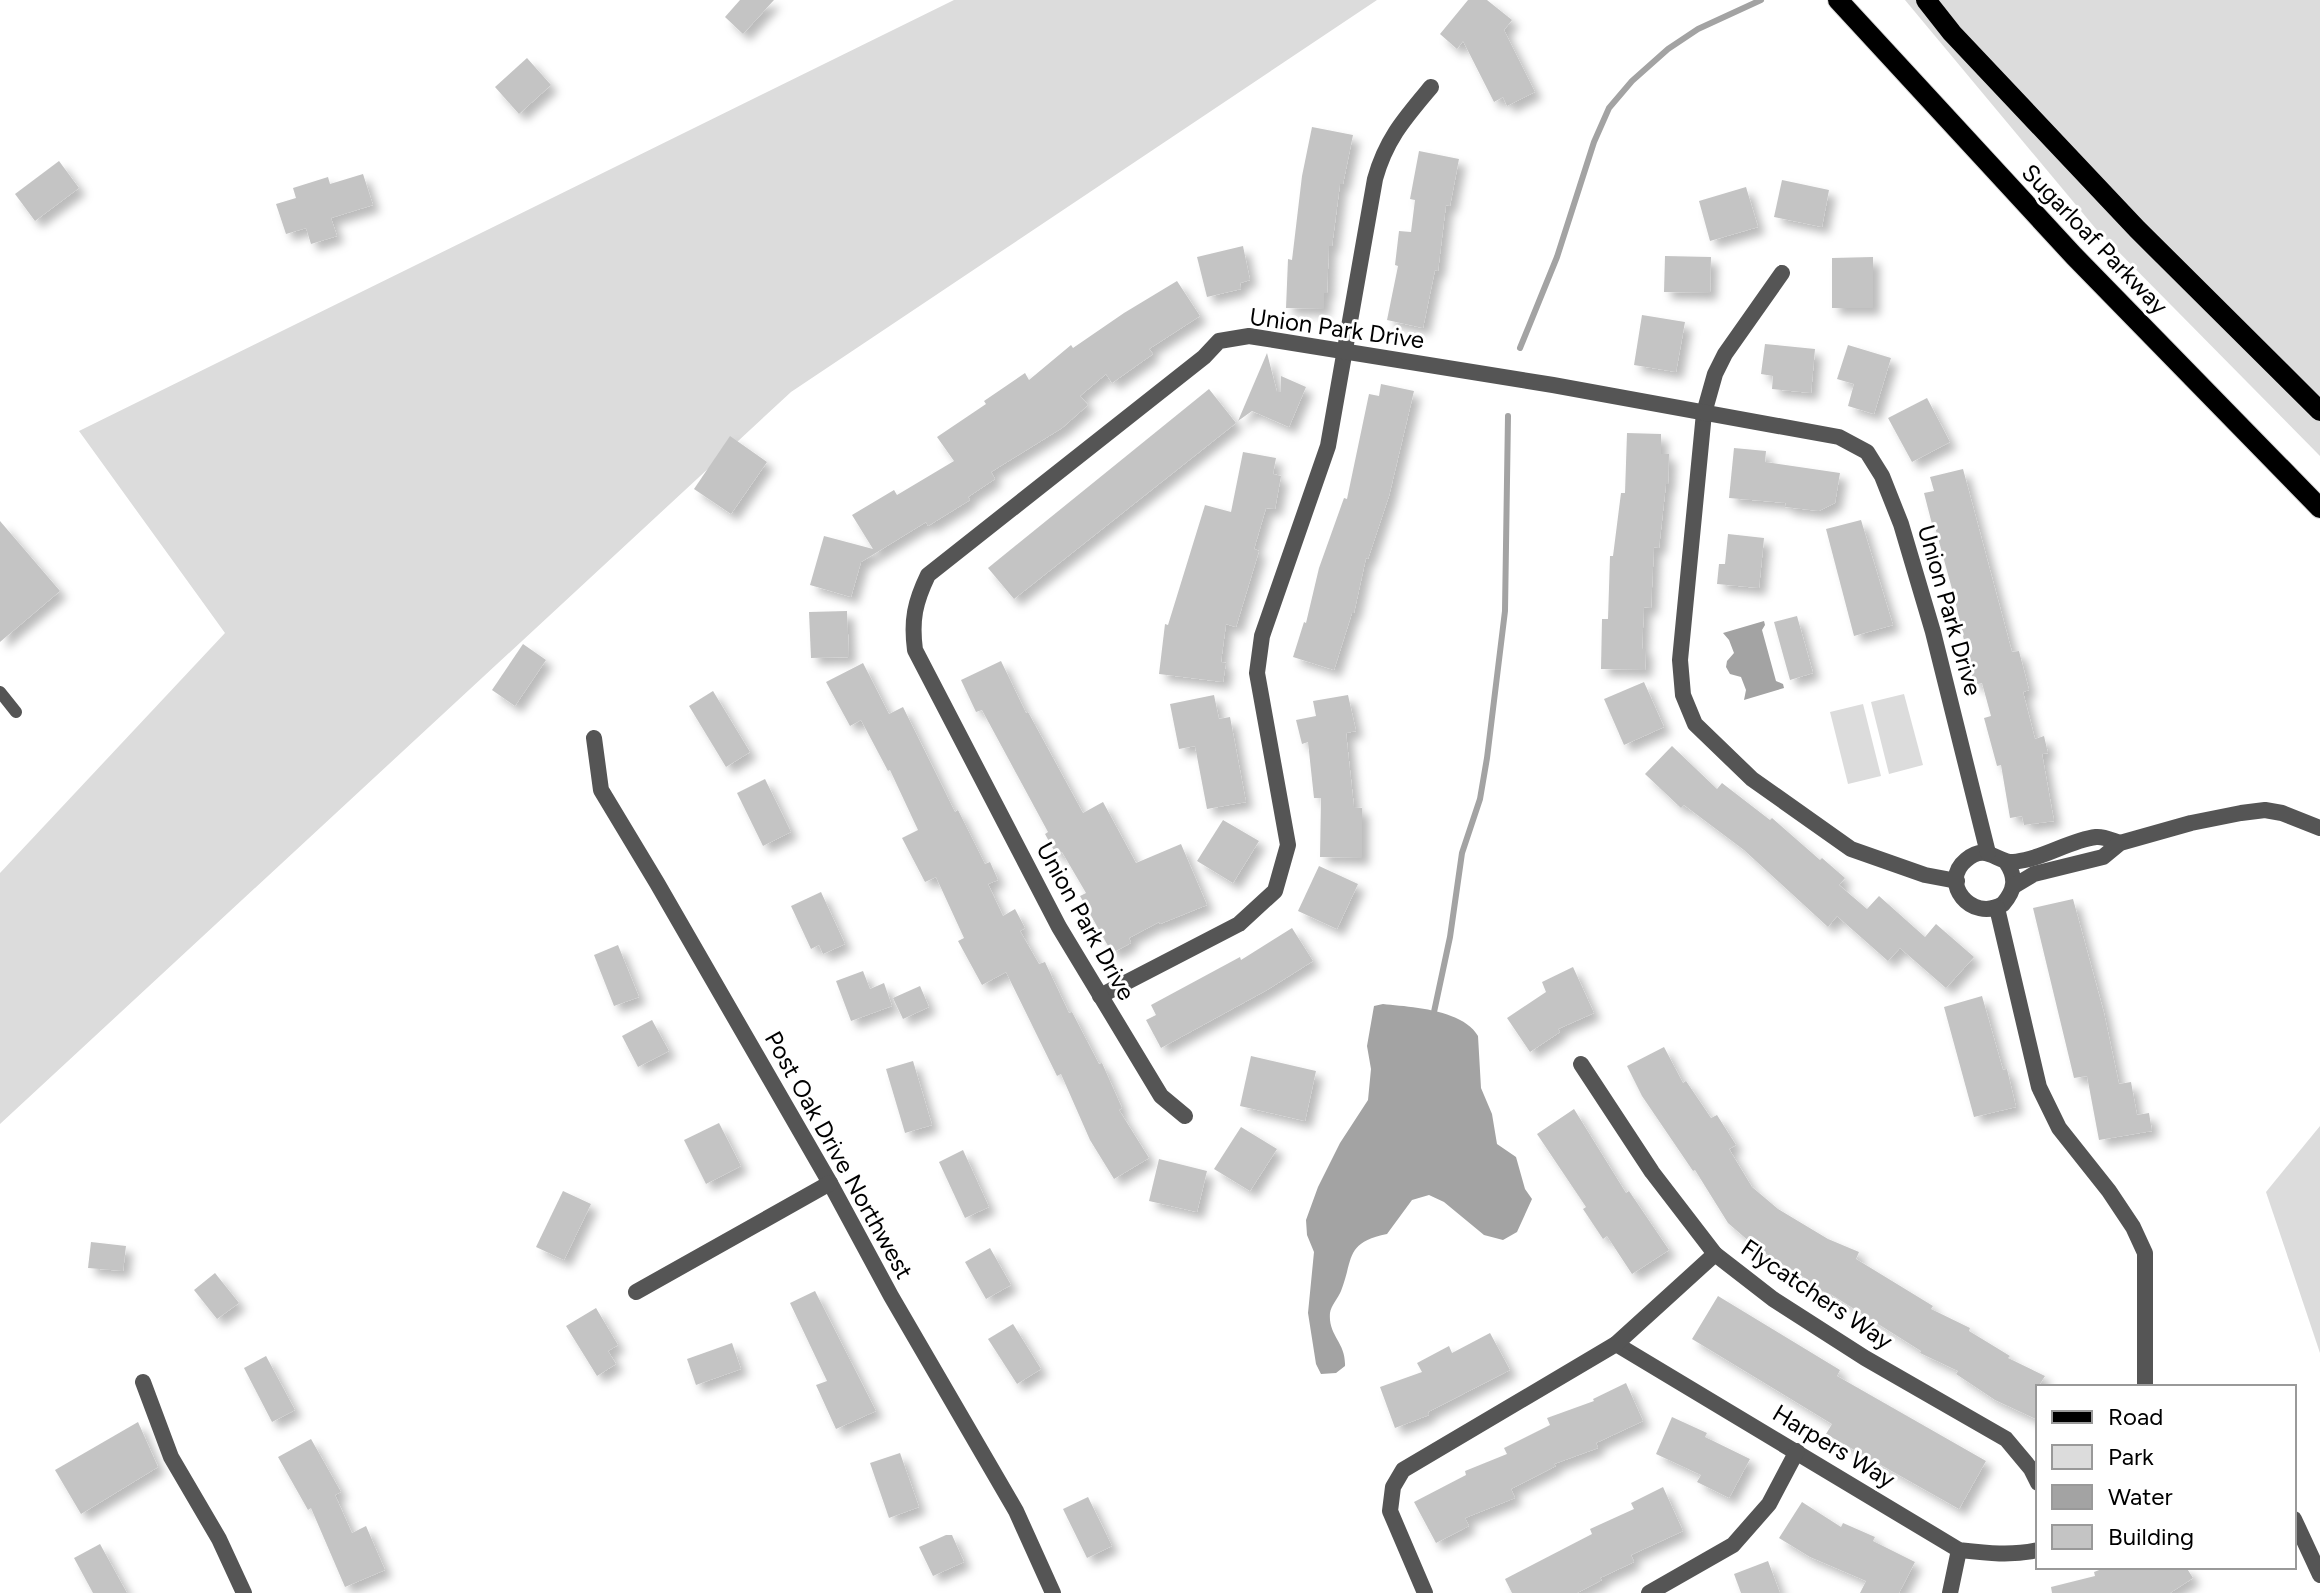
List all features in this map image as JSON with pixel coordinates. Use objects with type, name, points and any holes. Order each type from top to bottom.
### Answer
[{"type":"main road","name":"Sugarloaf Parkway","points":[[1838,0],[2074,256],[2320,508]]},
{"type":"main road","name":"Sugarloaf Parkway","points":[[1926,0],[1952,33],[2137,229],[2320,411]]},
{"type":"street","points":[[1100,996],[1239,924],[1275,891],[1288,845],[1257,673],[1262,636],[1328,446],[1375,179],[1383,153],[1395,131],[1431,87]]},
{"type":"street","points":[[1782,273],[1725,354],[1715,374],[1704,413],[1680,660],[1683,695],[1695,724],[1752,779],[1851,849],[1925,875],[1957,881]]},
{"type":"street","name":"Union Park Drive","points":[[1185,1116],[1161,1096],[1059,927],[915,650],[913,632],[916,602],[928,575],[1204,357],[1219,341],[1249,336],[1704,413],[1839,437],[1867,452],[1882,476],[1901,524],[1933,632],[1988,853]]},
{"type":"street","name":"Post Oak Drive Northwest","points":[[594,738],[601,790],[830,1183],[891,1296],[1016,1511],[1053,1593]]},
{"type":"street","points":[[2014,886],[2034,874],[2103,857],[2120,843],[2191,823],[2265,810],[2282,813],[2320,828]]},
{"type":"street","points":[[2006,862],[2026,860],[2099,837],[2120,843]]},
{"type":"street","points":[[1988,853],[2006,862],[2012,870],[2014,886],[2010,895],[1997,908],[1983,910],[1970,906],[1957,887],[1958,873],[1963,863],[1978,854],[1988,853]]},
{"type":"street","points":[[1997,908],[2039,1087],[2059,1128],[2109,1191],[2133,1227],[2145,1253],[2145,1385]]},
{"type":"street","name":"Flycatchers Way","points":[[1581,1064],[1652,1172],[1715,1254],[1773,1299],[1865,1358],[2006,1439],[2036,1479]]},
{"type":"street","points":[[636,1292],[830,1183]]},
{"type":"street","points":[[1425,1593],[1390,1511],[1393,1487],[1403,1470],[1616,1344],[1715,1254]]},
{"type":"street","name":"Harpers Way","points":[[1616,1344],[1959,1550],[1995,1554],[2036,1550]]},
{"type":"street","points":[[143,1382],[171,1457],[219,1539],[244,1593]]},
{"type":"street","points":[[1649,1593],[1733,1545],[1769,1504],[1797,1451]]},
{"type":"street","points":[[2296,1523],[2320,1575]]},
{"type":"street","points":[[1950,1593],[1959,1550]]},
{"type":"lane","points":[[0,692],[16,712]]},
{"type":"green space","points":[[954,0],[1377,0],[791,392],[0,1124],[0,873],[225,633],[79,431]]},
{"type":"green space","points":[[1905,0],[2320,0],[2320,456],[2096,229]]},
{"type":"green space","points":[[1904,694],[1923,765],[1889,774],[1871,702]]},
{"type":"green space","points":[[1863,704],[1881,776],[1848,784],[1830,712]]},
{"type":"green space","points":[[2320,1126],[2320,1353],[2266,1192]]},
{"type":"water","points":[[1764,621],[1762,630],[1776,681],[1784,688],[1744,700],[1746,690],[1741,677],[1730,674],[1726,667],[1734,653],[1723,633]]},
{"type":"water","points":[[1383,1004],[1448,1015],[1470,1027],[1478,1036],[1481,1088],[1492,1114],[1497,1144],[1516,1157],[1525,1189],[1532,1199],[1517,1232],[1503,1240],[1484,1235],[1444,1202],[1429,1195],[1412,1200],[1387,1234],[1364,1242],[1353,1253],[1330,1313],[1345,1366],[1336,1373],[1321,1374],[1316,1364],[1308,1313],[1314,1252],[1307,1235],[1306,1220],[1340,1143],[1368,1100],[1371,1069],[1367,1046],[1374,1006]]},
{"type":"building","points":[[740,0],[774,0],[743,34],[725,17]]},
{"type":"building","points":[[1468,0],[1487,0],[1512,20],[1504,30],[1535,92],[1507,106],[1503,97],[1494,102],[1463,41],[1457,49],[1440,34]]},
{"type":"building","points":[[527,58],[551,85],[519,114],[495,87]]},
{"type":"building","points":[[1312,127],[1353,135],[1343,184],[1340,184],[1332,246],[1329,246],[1324,309],[1286,308],[1288,259],[1292,260],[1302,176]]},
{"type":"building","points":[[1419,151],[1459,159],[1450,206],[1446,205],[1438,271],[1435,270],[1423,328],[1387,320],[1398,266],[1395,265],[1399,231],[1411,232],[1415,200],[1410,199]]},
{"type":"building","points":[[59,161],[79,188],[35,221],[15,194]]},
{"type":"building","points":[[363,174],[373,205],[331,218],[337,236],[311,244],[306,228],[286,234],[276,204],[296,198],[293,188],[328,177],[330,184]]},
{"type":"building","points":[[1782,180],[1829,190],[1822,227],[1774,217]]},
{"type":"building","points":[[1746,187],[1758,227],[1710,241],[1699,201]]},
{"type":"building","points":[[1243,246],[1250,280],[1240,283],[1241,289],[1207,297],[1197,257]]},
{"type":"building","points":[[1665,256],[1711,257],[1710,293],[1664,292]]},
{"type":"building","points":[[1873,257],[1873,308],[1832,308],[1832,258]]},
{"type":"building","points":[[1177,281],[1200,316],[1149,349],[1153,354],[1112,383],[1106,374],[1080,396],[1088,405],[1062,428],[991,472],[995,479],[968,497],[970,500],[928,526],[926,522],[861,562],[851,597],[810,585],[824,536],[873,549],[852,515],[894,490],[897,495],[954,461],[937,437],[1025,373],[1029,380],[1071,345],[1073,348]]},
{"type":"building","points":[[1642,315],[1685,322],[1676,372],[1634,365]]},
{"type":"building","points":[[1765,344],[1815,349],[1811,393],[1772,389],[1773,376],[1761,374]]},
{"type":"building","points":[[1848,345],[1891,358],[1874,414],[1848,406],[1854,384],[1837,379]]},
{"type":"building","points":[[1267,353],[1277,392],[1281,392],[1281,376],[1306,387],[1289,427],[1252,411],[1238,421]]},
{"type":"building","points":[[1381,384],[1414,391],[1389,496],[1366,558],[1354,613],[1334,670],[1293,657],[1306,623],[1319,568],[1344,498],[1347,499],[1369,394],[1379,396]]},
{"type":"building","points":[[1209,389],[1236,423],[1014,599],[988,568]]},
{"type":"building","points":[[1927,398],[1950,442],[1912,462],[1888,418]]},
{"type":"building","points":[[1627,433],[1661,434],[1661,454],[1669,454],[1659,548],[1654,547],[1651,608],[1644,607],[1642,649],[1646,649],[1645,670],[1601,669],[1602,619],[1608,619],[1610,556],[1613,556],[1621,493],[1625,493]]},
{"type":"building","points":[[730,436],[767,462],[731,514],[694,489]]},
{"type":"building","points":[[1734,448],[1766,451],[1765,462],[1840,473],[1835,503],[1819,511],[1785,507],[1786,503],[1729,498]]},
{"type":"building","points":[[1243,452],[1276,458],[1273,474],[1281,476],[1275,509],[1266,508],[1254,549],[1259,551],[1236,627],[1226,624],[1221,662],[1226,663],[1223,682],[1159,674],[1165,624],[1168,625],[1205,505],[1231,512]]},
{"type":"building","points":[[1963,469],[2012,652],[2019,651],[2029,690],[2023,692],[2035,739],[2044,736],[2048,753],[2042,754],[2054,821],[2024,825],[2022,816],[2010,818],[2001,765],[1997,766],[1984,718],[1991,716],[1982,683],[1974,685],[1955,600],[1933,528],[1924,493],[1934,491],[1930,477]]},
{"type":"building","points":[[1861,520],[1893,625],[1854,636],[1826,529]]},
{"type":"building","points":[[0,521],[60,591],[0,642]]},
{"type":"building","points":[[1728,534],[1764,538],[1759,588],[1717,584],[1719,564],[1725,564]]},
{"type":"building","points":[[847,611],[849,657],[811,658],[809,612]]},
{"type":"building","points":[[1797,616],[1813,673],[1790,680],[1774,622]]},
{"type":"building","points":[[523,644],[546,660],[515,706],[492,690]]},
{"type":"building","points":[[1001,661],[1026,713],[1083,813],[1103,802],[1136,863],[1181,844],[1207,905],[1159,922],[1129,938],[1131,943],[1112,953],[1080,896],[1086,893],[1062,852],[1057,856],[1045,834],[1048,832],[982,710],[976,712],[961,680]]},
{"type":"building","points":[[863,663],[889,714],[903,707],[955,812],[958,810],[985,864],[990,862],[998,880],[988,884],[1003,916],[1015,909],[1025,928],[1020,931],[1039,964],[1045,962],[1069,1013],[1072,1012],[1099,1064],[1102,1063],[1122,1108],[1119,1110],[1149,1158],[1114,1179],[1090,1140],[1061,1074],[1057,1076],[1006,972],[982,985],[958,941],[964,938],[936,877],[925,882],[902,838],[918,830],[890,770],[861,720],[850,726],[826,682]]},
{"type":"building","points":[[1644,682],[1664,727],[1624,745],[1604,699]]},
{"type":"building","points":[[713,691],[750,752],[726,767],[689,706]]},
{"type":"building","points":[[1214,695],[1219,719],[1230,717],[1246,802],[1207,809],[1195,746],[1179,749],[1170,704]]},
{"type":"building","points":[[1348,695],[1356,731],[1346,733],[1354,807],[1362,808],[1362,858],[1320,857],[1321,798],[1314,798],[1308,742],[1302,744],[1296,720],[1316,716],[1313,701]]},
{"type":"building","points":[[1672,746],[1717,789],[1722,783],[1770,820],[1772,818],[1820,860],[1822,858],[1845,878],[1839,885],[1867,909],[1879,896],[1925,937],[1936,924],[1974,957],[1946,988],[1900,948],[1888,961],[1837,916],[1828,927],[1744,850],[1684,805],[1681,808],[1645,774]]},
{"type":"building","points":[[765,779],[791,832],[763,846],[737,793]]},
{"type":"building","points":[[1223,820],[1259,841],[1233,883],[1197,861]]},
{"type":"building","points":[[1319,866],[1358,884],[1337,929],[1298,911]]},
{"type":"building","points":[[821,892],[845,944],[823,954],[819,945],[811,949],[791,906]]},
{"type":"building","points":[[2073,899],[2104,1013],[2119,1084],[2131,1082],[2137,1115],[2149,1113],[2152,1131],[2099,1140],[2087,1076],[2074,1078],[2033,908]]},
{"type":"building","points":[[1292,928],[1313,961],[1161,1048],[1146,1020],[1156,1015],[1151,1005],[1240,957],[1241,960]]},
{"type":"building","points":[[618,945],[639,997],[614,1006],[594,955]]},
{"type":"building","points":[[1573,967],[1594,1013],[1558,1029],[1560,1032],[1530,1052],[1507,1018],[1546,992],[1542,982]]},
{"type":"building","points":[[863,971],[870,989],[884,983],[892,1006],[851,1021],[836,981]]},
{"type":"building","points":[[920,986],[929,1007],[903,1019],[893,998]]},
{"type":"building","points":[[1982,996],[2003,1070],[2007,1069],[2016,1107],[1974,1117],[1944,1007]]},
{"type":"building","points":[[652,1020],[669,1051],[638,1067],[622,1036]]},
{"type":"building","points":[[1664,1047],[1683,1083],[1686,1081],[1711,1118],[1717,1115],[1736,1145],[1729,1149],[1752,1187],[1778,1209],[1828,1239],[1859,1252],[1856,1259],[1933,1306],[1931,1309],[1970,1328],[1969,1331],[2010,1356],[2008,1358],[2045,1376],[2036,1385],[2036,1419],[1995,1400],[1956,1374],[1958,1371],[1920,1353],[1832,1295],[1808,1285],[1810,1281],[1758,1249],[1728,1223],[1642,1096],[1627,1066]]},
{"type":"building","points":[[1251,1056],[1316,1071],[1305,1121],[1240,1106]]},
{"type":"building","points":[[913,1061],[932,1125],[905,1133],[886,1069]]},
{"type":"building","points":[[1574,1109],[1626,1193],[1629,1191],[1669,1250],[1632,1274],[1607,1236],[1603,1239],[1583,1209],[1586,1207],[1537,1134]]},
{"type":"building","points":[[719,1123],[741,1166],[706,1184],[684,1140]]},
{"type":"building","points":[[1241,1127],[1277,1149],[1250,1191],[1214,1169]]},
{"type":"building","points":[[963,1150],[989,1207],[965,1218],[939,1162]]},
{"type":"building","points":[[1159,1159],[1207,1171],[1197,1212],[1149,1201]]},
{"type":"building","points":[[563,1191],[591,1204],[564,1260],[536,1247]]},
{"type":"building","points":[[91,1242],[126,1246],[123,1271],[88,1268]]},
{"type":"building","points":[[990,1248],[1011,1285],[986,1299],[965,1262]]},
{"type":"building","points":[[215,1273],[239,1303],[217,1319],[194,1290]]},
{"type":"building","points":[[815,1291],[876,1411],[836,1429],[816,1385],[827,1381],[790,1303]]},
{"type":"building","points":[[1718,1296],[1840,1370],[1837,1376],[1986,1461],[1959,1509],[1826,1434],[1832,1424],[1692,1339]]},
{"type":"building","points":[[596,1308],[618,1345],[608,1351],[616,1364],[597,1376],[566,1326]]},
{"type":"building","points":[[1013,1324],[1041,1369],[1017,1384],[988,1339]]},
{"type":"building","points":[[1490,1333],[1510,1370],[1428,1412],[1429,1415],[1395,1428],[1380,1387],[1422,1372],[1417,1363],[1449,1346],[1452,1353]]},
{"type":"building","points":[[732,1343],[741,1369],[696,1385],[687,1359]]},
{"type":"building","points":[[266,1356],[295,1410],[272,1422],[244,1368]]},
{"type":"building","points":[[1626,1383],[1643,1421],[1596,1443],[1598,1448],[1554,1464],[1556,1466],[1511,1489],[1515,1498],[1465,1518],[1469,1526],[1436,1543],[1414,1502],[1466,1475],[1465,1471],[1507,1454],[1504,1448],[1550,1425],[1547,1418],[1594,1401]]},
{"type":"building","points":[[1672,1417],[1707,1433],[1705,1437],[1750,1459],[1729,1498],[1697,1482],[1701,1475],[1656,1454]]},
{"type":"building","points":[[138,1422],[158,1467],[81,1514],[55,1470]]},
{"type":"building","points":[[311,1439],[341,1492],[335,1495],[352,1533],[366,1526],[385,1570],[345,1587],[311,1508],[308,1510],[278,1457]]},
{"type":"building","points":[[900,1453],[919,1507],[889,1518],[870,1463]]},
{"type":"building","points":[[1663,1487],[1683,1531],[1631,1555],[1634,1562],[1577,1593],[1512,1593],[1505,1579],[1592,1534],[1590,1529],[1634,1509],[1631,1503]]},
{"type":"building","points":[[1088,1497],[1112,1546],[1087,1558],[1063,1509]]},
{"type":"building","points":[[1802,1502],[1841,1527],[1843,1523],[1875,1537],[1873,1541],[1915,1562],[1899,1593],[1860,1593],[1866,1581],[1810,1557],[1779,1538]]},
{"type":"building","points":[[952,1535],[964,1562],[933,1576],[919,1547]]},
{"type":"building","points":[[100,1544],[127,1593],[93,1593],[74,1558]]},
{"type":"building","points":[[1768,1561],[1780,1593],[1741,1593],[1734,1574]]},
{"type":"building","points":[[2102,1569],[2187,1569],[2193,1578],[2170,1593],[2052,1593],[2051,1587],[2095,1576],[2094,1572]]},
{"type":"waterway","points":[[1520,348],[1557,257],[1594,142],[1609,108],[1632,81],[1668,49],[1698,29],[1761,0]]},
{"type":"waterway","points":[[1434,1012],[1450,937],[1462,853],[1480,799],[1487,758],[1505,611],[1508,416]]}]
